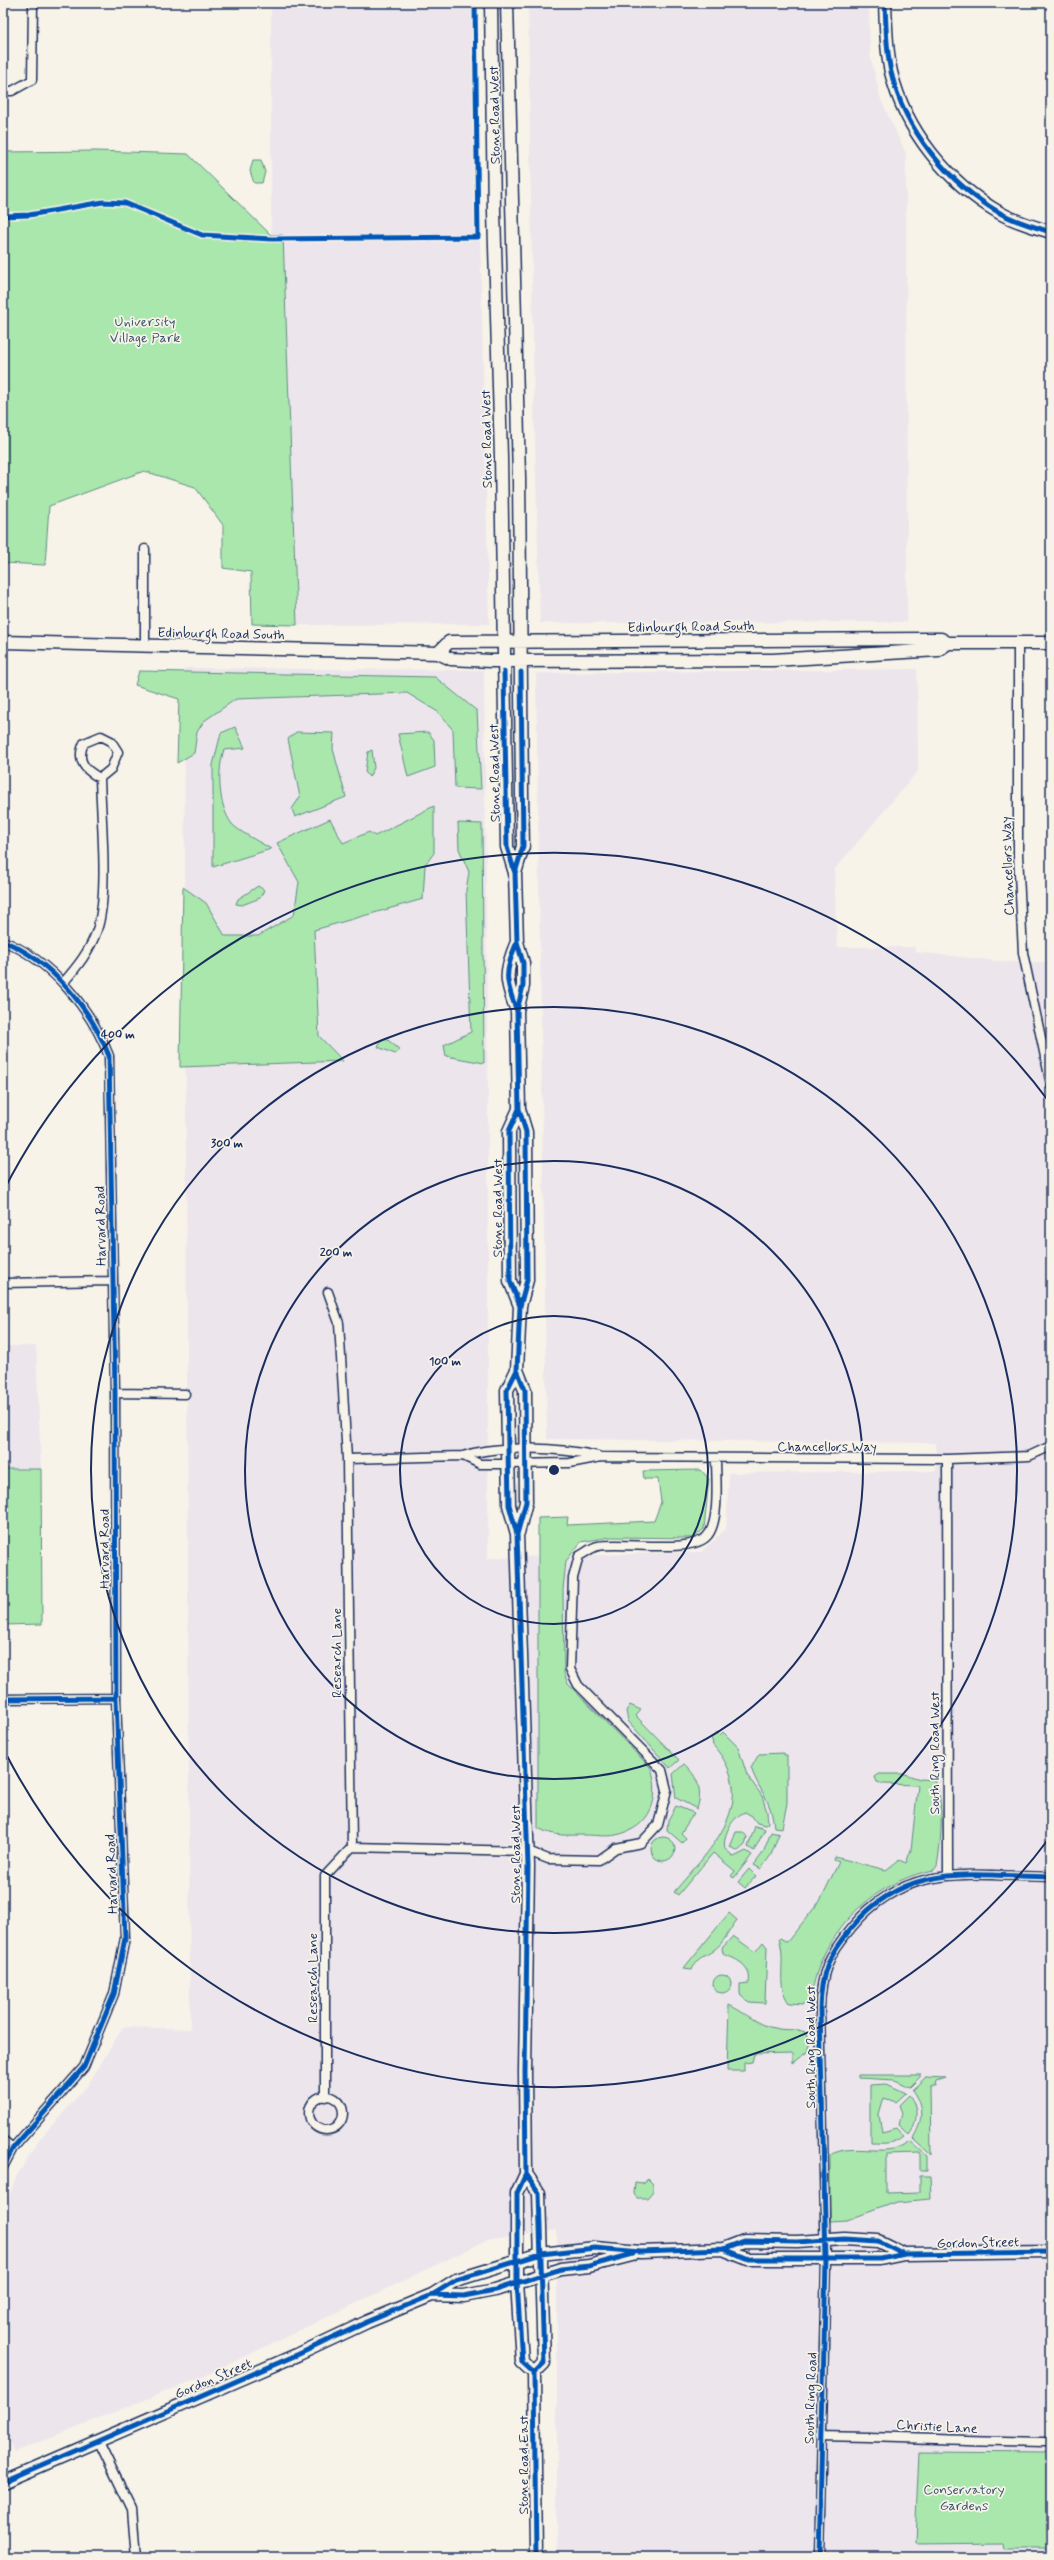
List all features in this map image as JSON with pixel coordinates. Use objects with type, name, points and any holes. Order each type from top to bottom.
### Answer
[{"type":"main road","points":[[492,3],[508,18]]},
{"type":"main road","name":"Stone Road West","points":[[492,3],[493,204],[501,457],[507,847],[515,873],[517,942],[507,964],[508,987],[516,1011],[519,1109],[526,1132],[527,1280],[520,1306],[517,1370],[508,1390],[517,1464],[526,1502],[517,1534]]},
{"type":"main road","name":"Stone Road West","points":[[508,3],[519,477],[523,846],[515,873]]},
{"type":"main road","points":[[885,3],[887,40],[891,72],[905,110],[921,140],[951,176],[974,196],[1014,220],[1051,232]]},
{"type":"main road","points":[[501,457],[519,477]]},
{"type":"main road","name":"Edinburgh Road South","points":[[438,653],[449,642],[521,643],[928,639],[941,639],[948,643],[1051,642]]},
{"type":"main road","name":"Edinburgh Road South","points":[[3,642],[438,653],[451,660],[504,661],[773,660],[938,650],[948,643]]},
{"type":"main road","name":"Stone Road West","points":[[519,1109],[508,1131],[510,1281],[520,1306]]},
{"type":"main road","name":"Stone Road West","points":[[517,1370],[525,1390],[516,1450],[517,1464],[509,1505],[517,1534],[528,1851],[525,2072],[526,2174],[517,2193],[517,2282]]},
{"type":"main road","points":[[517,2282],[522,2362],[534,2374],[544,2364],[539,2193],[526,2174]]},
{"type":"main road","name":"Gordon Street","points":[[3,2482],[99,2442],[432,2295],[456,2280],[541,2254],[595,2248],[641,2252],[723,2249],[744,2241],[826,2240],[878,2241],[904,2254]]},
{"type":"main road","name":"Gordon Street","points":[[723,2249],[748,2259],[826,2260],[880,2259],[904,2254],[1051,2252]]},
{"type":"main road","name":"Gordon Street","points":[[432,2295],[464,2296],[541,2274],[589,2266],[641,2252]]},
{"type":"main road","name":"Stone Road East","points":[[534,2374],[536,2557]]},
{"type":"street","points":[[3,91],[12,91],[32,80],[33,3]]},
{"type":"street","points":[[145,549],[145,646]]},
{"type":"street","name":"Chancellors Way","points":[[1018,643],[1018,854],[1023,953],[1051,1085]]},
{"type":"street","points":[[101,736],[111,741],[118,752],[111,769],[100,778],[89,773],[81,763],[80,753],[84,743],[101,736]]},
{"type":"street","points":[[62,983],[86,954],[97,929],[102,894],[100,778]]},
{"type":"street","name":"Harvard Road","points":[[3,941],[35,959],[62,983],[100,1034],[109,1056],[115,1393],[116,1698],[125,1938],[114,1994],[84,2067],[13,2148],[3,2167]]},
{"type":"street","points":[[3,1283],[113,1281]]},
{"type":"street","name":"Research Lane","points":[[325,2097],[325,1876],[352,1846],[347,1459],[339,1323],[328,1292]]},
{"type":"street","points":[[115,1393],[185,1394]]},
{"type":"street","name":"Chancellors Way","points":[[517,1464],[570,1463],[601,1457],[716,1459],[947,1459],[1029,1456],[1051,1446]]},
{"type":"street","points":[[347,1459],[463,1456],[480,1450],[516,1450]]},
{"type":"street","name":"Chancellors Way","points":[[516,1450],[571,1450],[601,1457]]},
{"type":"street","points":[[463,1456],[480,1464],[517,1464]]},
{"type":"street","points":[[352,1846],[528,1851],[548,1859],[599,1860],[616,1848],[641,1843],[658,1825],[667,1790],[662,1770],[578,1685],[570,1668],[575,1570],[579,1556],[598,1546],[694,1545],[708,1535],[713,1520],[716,1502],[716,1459]]},
{"type":"street","name":"South Ring Road West","points":[[826,2240],[820,2009],[821,1986],[827,1962],[835,1947],[856,1921],[880,1900],[916,1881],[948,1876],[947,1459]]},
{"type":"street","points":[[3,1699],[116,1698]]},
{"type":"street","points":[[948,1876],[1051,1876]]},
{"type":"street","points":[[325,2097],[336,2100],[343,2112],[339,2124],[329,2130],[318,2128],[310,2116],[312,2104],[325,2097]]},
{"type":"street","points":[[3,2140],[13,2148]]},
{"type":"street","name":"South Ring Road","points":[[819,2557],[826,2240]]},
{"type":"street","name":"Christie Lane","points":[[821,2436],[899,2437],[946,2441],[1051,2442]]},
{"type":"street","points":[[99,2442],[132,2510],[136,2557]]},
{"type":"shaded area","points":[[271,3],[479,3],[480,234],[489,624],[297,625],[283,235],[271,235]]},
{"type":"shaded area","points":[[528,3],[869,3],[870,55],[881,100],[906,153],[907,622],[540,623],[534,405]]},
{"type":"shaded area","points":[[184,668],[484,670],[488,1097],[488,1558],[701,1552],[726,1529],[729,1473],[936,1471],[936,1443],[547,1439],[536,673],[917,669],[918,771],[834,870],[837,947],[915,947],[915,952],[1007,962],[1051,962],[1051,2557],[557,2557],[557,2230],[486,2241],[202,2377],[14,2452],[3,2430],[3,2216],[15,2179],[38,2141],[88,2085],[123,2027],[190,2029]]},
{"type":"shaded area","points":[[3,1346],[36,1346],[41,1469],[3,1469]]},
{"type":"green space","name":"University Village Park","points":[[96,151],[188,154],[271,235],[283,235],[297,625],[252,624],[251,572],[223,568],[223,525],[195,487],[144,471],[49,506],[45,565],[3,563],[3,152]]},
{"type":"green space","points":[[253,160],[261,160],[265,172],[262,183],[254,183],[250,171]]},
{"type":"green space","points":[[139,671],[435,677],[477,711],[481,789],[455,788],[453,730],[438,712],[407,693],[236,699],[204,721],[197,732],[194,753],[177,763],[179,699],[135,685]]},
{"type":"green space","points":[[235,727],[245,748],[224,750],[220,767],[221,798],[227,816],[232,824],[245,834],[271,849],[213,867],[213,765],[221,733]]},
{"type":"green space","points":[[296,732],[334,733],[333,749],[346,797],[295,817],[292,809],[300,797],[288,739]]},
{"type":"green space","points":[[428,732],[434,740],[435,767],[408,777],[398,734]]},
{"type":"green space","points":[[372,750],[374,768],[369,777],[365,772],[368,752]]},
{"type":"green space","points":[[434,806],[434,853],[425,865],[423,899],[314,930],[319,1036],[343,1061],[180,1067],[183,887],[206,903],[225,936],[258,936],[294,915],[299,882],[277,843],[330,819],[343,843],[369,832],[375,836]]},
{"type":"green space","points":[[458,823],[482,824],[484,1063],[446,1056],[444,1045],[471,1032],[466,890],[469,872],[459,849]]},
{"type":"green space","points":[[258,886],[264,890],[260,898],[242,905],[236,904],[238,899]]},
{"type":"green space","points":[[382,1040],[388,1040],[400,1050],[395,1054],[378,1047]]},
{"type":"green space","points":[[3,1469],[41,1469],[42,1624],[3,1625]]},
{"type":"green space","points":[[701,1470],[709,1479],[704,1529],[693,1538],[611,1537],[581,1542],[566,1561],[563,1590],[564,1673],[568,1684],[651,1768],[655,1790],[654,1801],[645,1819],[638,1826],[616,1835],[561,1835],[544,1831],[538,1828],[538,1518],[568,1517],[567,1525],[654,1521],[661,1502],[658,1479],[644,1479],[643,1471]]},
{"type":"green space","points":[[630,1705],[641,1710],[636,1716],[679,1760],[670,1768],[628,1721],[626,1711]]},
{"type":"green space","points":[[717,1732],[720,1735],[723,1732],[738,1747],[747,1775],[762,1796],[767,1812],[768,1823],[765,1825],[757,1823],[752,1816],[745,1812],[740,1814],[732,1822],[729,1828],[725,1838],[725,1849],[734,1857],[746,1851],[752,1855],[734,1878],[731,1876],[735,1871],[713,1853],[678,1895],[674,1892],[716,1841],[726,1823],[732,1804],[733,1785],[727,1765],[712,1744],[711,1738]]},
{"type":"green space","points":[[784,1753],[784,1755],[787,1755],[787,1803],[782,1828],[774,1827],[771,1810],[751,1768],[759,1754]]},
{"type":"green space","points":[[684,1764],[693,1774],[698,1784],[699,1802],[697,1809],[676,1798],[673,1774]]},
{"type":"green space","points":[[879,1774],[904,1774],[920,1779],[934,1780],[940,1798],[941,1810],[941,1834],[937,1866],[934,1870],[916,1874],[899,1881],[867,1901],[840,1928],[830,1943],[816,1974],[810,2001],[803,2004],[789,2003],[783,1988],[782,1955],[779,1939],[780,1938],[787,1942],[820,1901],[839,1862],[834,1860],[835,1857],[886,1870],[899,1860],[906,1863],[911,1850],[918,1785],[883,1784],[877,1782],[875,1777]]},
{"type":"green space","points":[[676,1806],[694,1813],[681,1833],[686,1838],[682,1843],[667,1830],[668,1820]]},
{"type":"green space","points":[[755,1826],[765,1829],[754,1851],[748,1847]]},
{"type":"green space","points":[[736,1832],[743,1832],[747,1837],[745,1845],[738,1851],[730,1847]]},
{"type":"green space","points":[[771,1832],[779,1834],[771,1855],[761,1869],[754,1865],[763,1853]]},
{"type":"green space","points":[[663,1837],[671,1841],[675,1849],[671,1857],[663,1861],[655,1857],[651,1849],[655,1841]]},
{"type":"green space","points":[[749,1869],[756,1876],[745,1888],[738,1882]]},
{"type":"green space","points":[[729,1913],[737,1920],[720,1944],[710,1953],[699,1959],[692,1970],[683,1969]]},
{"type":"green space","points":[[733,1936],[755,1952],[763,1942],[767,1947],[765,2003],[749,2002],[740,1994],[740,1984],[749,1983],[748,1972],[746,1967],[738,1961],[723,1954],[722,1948]]},
{"type":"green space","points":[[722,1975],[728,1978],[731,1984],[728,1990],[722,1993],[716,1990],[713,1984],[716,1978]]},
{"type":"green space","points":[[729,2005],[768,2026],[778,2029],[805,2032],[810,2042],[807,2052],[792,2063],[792,2053],[754,2054],[752,2062],[744,2063],[744,2071],[727,2071]]},
{"type":"green space","points":[[858,2075],[922,2075],[910,2087],[895,2080],[858,2078]]},
{"type":"green space","points":[[926,2077],[945,2078],[936,2081],[935,2086],[930,2086],[931,2155],[913,2138],[919,2126],[921,2114],[919,2102],[912,2090]]},
{"type":"green space","points":[[887,2084],[906,2093],[896,2102],[884,2098],[879,2115],[882,2132],[897,2128],[904,2136],[892,2142],[870,2143],[870,2085]]},
{"type":"green space","points":[[909,2095],[916,2110],[916,2120],[909,2134],[899,2125],[902,2113],[899,2105]]},
{"type":"green space","points":[[910,2141],[927,2156],[927,2170],[920,2170],[920,2153],[886,2154],[886,2193],[920,2192],[920,2176],[930,2176],[931,2199],[897,2202],[847,2220],[830,2221],[830,2155],[839,2151],[860,2149],[892,2149]]},
{"type":"green space","points":[[648,2179],[653,2184],[653,2191],[647,2198],[637,2198],[634,2194],[635,2182],[643,2183]]},
{"type":"green space","name":"Conservatory Gardens","points":[[919,2451],[1051,2452],[1051,2548],[1003,2548],[1002,2542],[915,2543]]},
{"type":"cycle path","points":[[3,216],[29,215],[103,202],[125,203],[202,235],[272,239],[478,237],[475,3]]},
{"type":"cycle path","points":[[885,3],[886,38],[891,72],[907,115],[918,135],[931,153],[946,171],[981,201],[1012,219],[1051,232]]},
{"type":"cycle path","points":[[504,672],[507,847],[515,873],[517,942],[523,963],[523,986],[517,1011],[519,1109],[526,1132],[527,1280],[520,1306],[517,1370],[507,1390],[509,1505],[517,1534],[528,1866],[525,2072],[526,2174],[517,2193],[517,2282],[522,2362],[534,2373],[536,2557]]},
{"type":"cycle path","points":[[515,873],[523,846],[521,672]]},
{"type":"cycle path","points":[[3,941],[21,949],[37,960],[53,973],[67,988],[92,1021],[109,1056],[115,1393],[116,1698],[125,1938],[114,1994],[84,2067],[13,2148],[3,2167]]},
{"type":"cycle path","points":[[517,942],[508,969],[508,984],[517,1011]]},
{"type":"cycle path","points":[[519,1109],[509,1131],[510,1281],[520,1306]]},
{"type":"cycle path","points":[[517,1370],[525,1390],[526,1502],[517,1534]]},
{"type":"cycle path","points":[[3,1699],[116,1698]]},
{"type":"cycle path","points":[[819,2557],[826,2260],[820,2009],[822,1985],[827,1965],[837,1946],[844,1937],[873,1906],[896,1891],[919,1881],[943,1876],[969,1875],[1051,1877]]},
{"type":"cycle path","points":[[526,2174],[539,2193],[544,2363],[534,2373]]},
{"type":"cycle path","points":[[3,2482],[299,2354],[367,2322],[432,2295],[456,2280],[541,2254],[595,2248],[641,2252],[723,2249],[744,2241],[797,2242],[844,2239],[878,2241],[904,2254]]},
{"type":"cycle path","points":[[723,2249],[748,2259],[880,2259],[904,2254],[1051,2252]]},
{"type":"cycle path","points":[[432,2295],[464,2296],[495,2290],[561,2269],[589,2266],[633,2254]]}]
